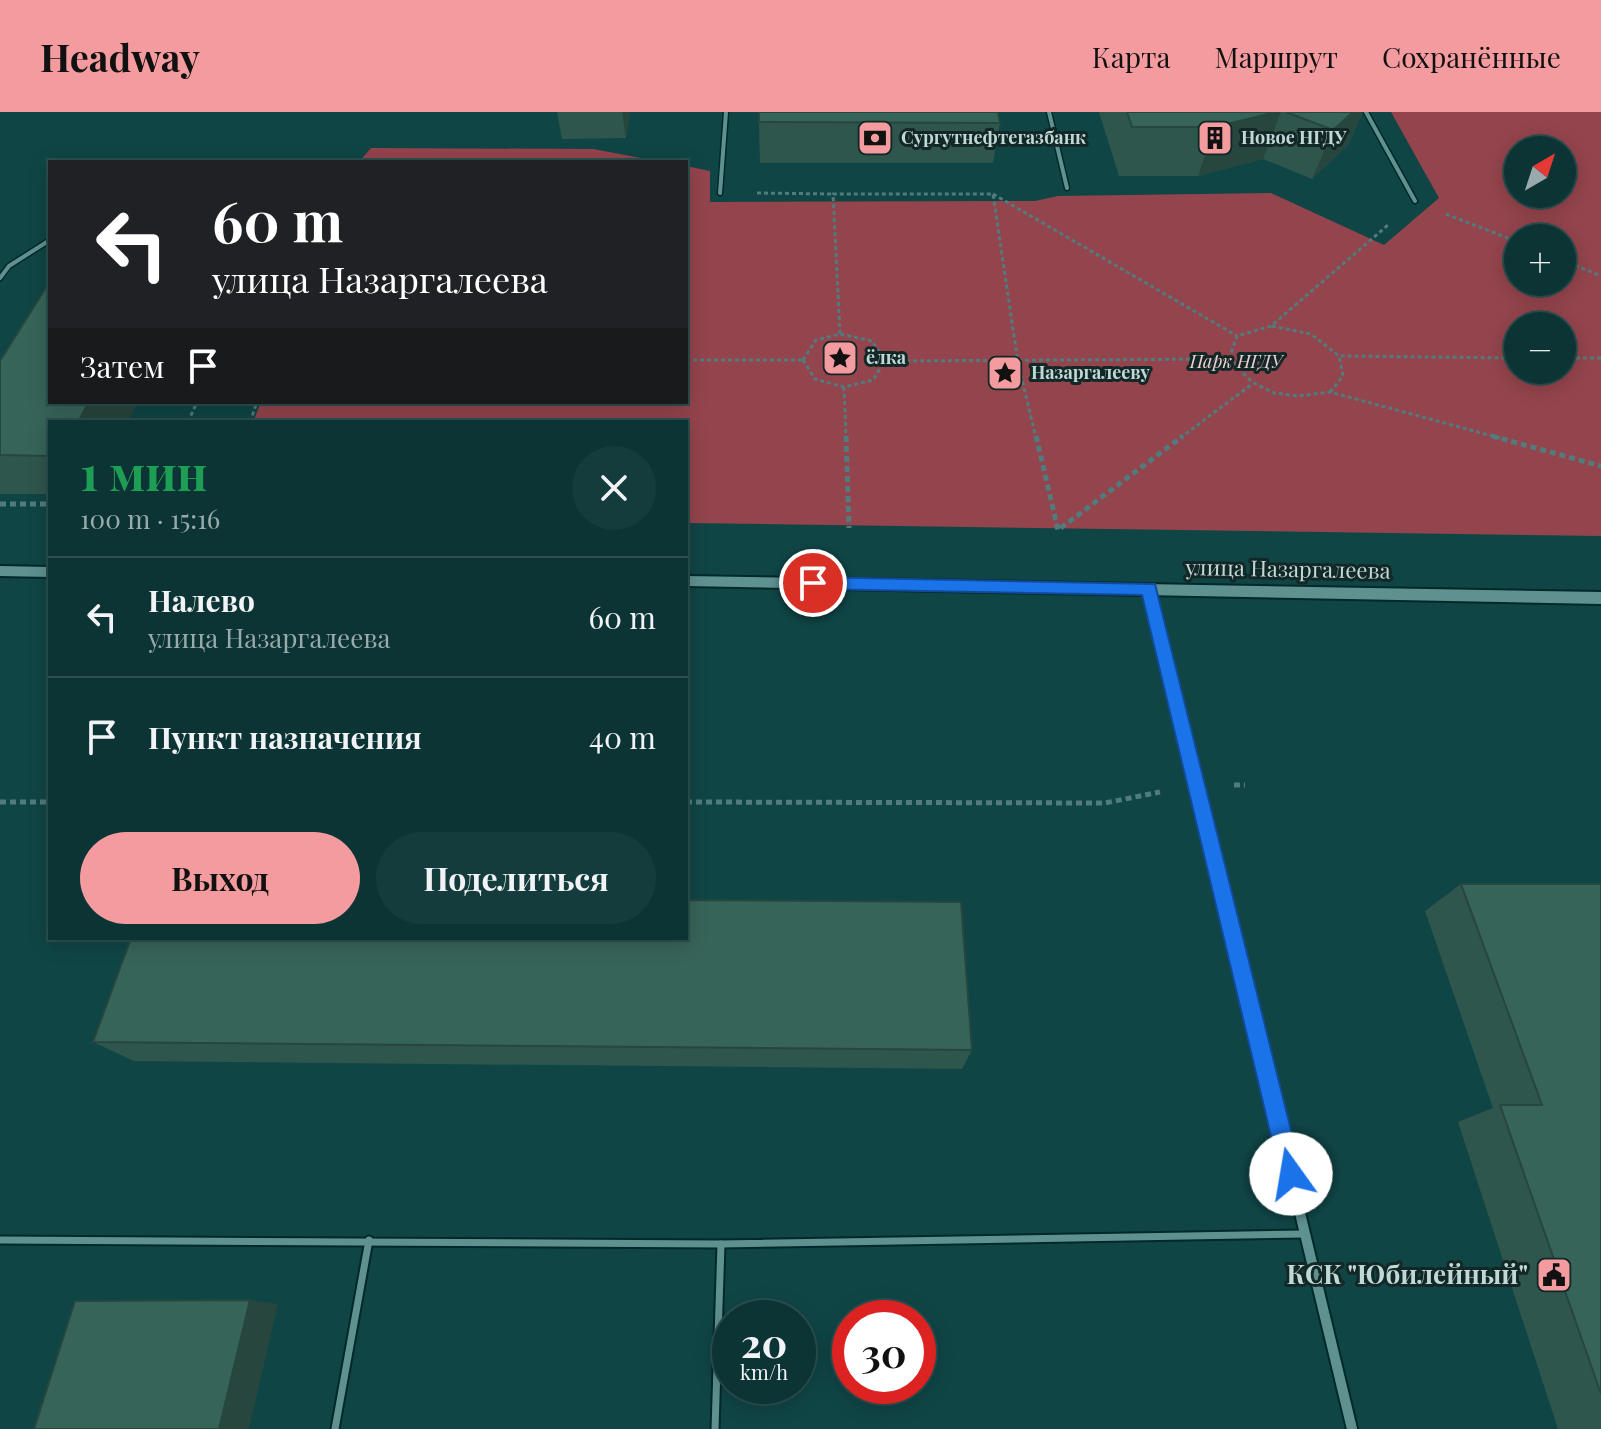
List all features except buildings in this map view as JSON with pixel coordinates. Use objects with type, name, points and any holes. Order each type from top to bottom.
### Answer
[{"type":"main road","points":[[0,571],[48,572]]},
{"type":"main road","name":"улица Назаргалеева","points":[[688,581],[1601,598]]},
{"type":"street","points":[[1149,588],[1352,1429]]},
{"type":"lane","points":[[720,193],[726,112]]},
{"type":"lane","points":[[1049,112],[1067,188]]},
{"type":"lane","points":[[1366,112],[1415,201]]},
{"type":"lane","points":[[0,278],[9,266],[48,241]]},
{"type":"lane","points":[[0,1240],[721,1244],[1305,1234]]},
{"type":"lane","points":[[335,1429],[369,1240]]},
{"type":"lane","points":[[715,1429],[721,1244]]},
{"type":"path","points":[[840,334],[833,194],[993,194],[1237,336],[1271,326],[1415,201],[1504,236]]},
{"type":"path","points":[[993,194],[1018,363],[1058,530],[1251,385]]},
{"type":"path","points":[[1576,266],[1601,276]]},
{"type":"path","points":[[1271,326],[1311,334],[1339,356],[1504,358]]},
{"type":"path","points":[[803,360],[816,340],[840,334],[872,341],[885,361]]},
{"type":"path","points":[[1229,359],[1237,336]]},
{"type":"path","points":[[1330,392],[1343,376],[1339,356]]},
{"type":"path","points":[[1576,358],[1601,358]]},
{"type":"path","points":[[885,361],[1018,363],[1229,359]]},
{"type":"path","points":[[1229,359],[1251,385],[1293,398],[1330,392],[1601,466]]},
{"type":"path","points":[[688,360],[803,360]]},
{"type":"path","points":[[803,360],[815,379],[844,387],[873,380],[885,361]]},
{"type":"path","points":[[844,387],[849,528]]},
{"type":"path","points":[[0,504],[48,504]]},
{"type":"path","points":[[688,802],[1105,803],[1162,791],[1245,785]]},
{"type":"path","points":[[0,802],[48,802]]},
{"type":"green space","name":"Парк НГДУ","points":[[1391,112],[1601,112],[1601,536],[688,523],[688,420],[254,420],[260,404],[688,404],[688,166],[710,171],[710,202],[1035,201],[1058,196],[1271,193],[1384,245],[1439,198]]},
{"type":"green space","points":[[371,148],[593,149],[651,160],[361,160]]},
{"type":"place","name":"Сургутнефтегазбанк","points":[[875,138]]},
{"type":"place","name":"Новое НГДУ","points":[[1215,138]]},
{"type":"place","name":"ёлка","points":[[840,358]]},
{"type":"place","name":"Назаргалееву","points":[[1005,373]]},
{"type":"place","name":"КСК \"Юбилейный\"","points":[[1554,1275]]},
{"type":"route","points":[[813,583],[1149,588],[1291,1174]]}]
